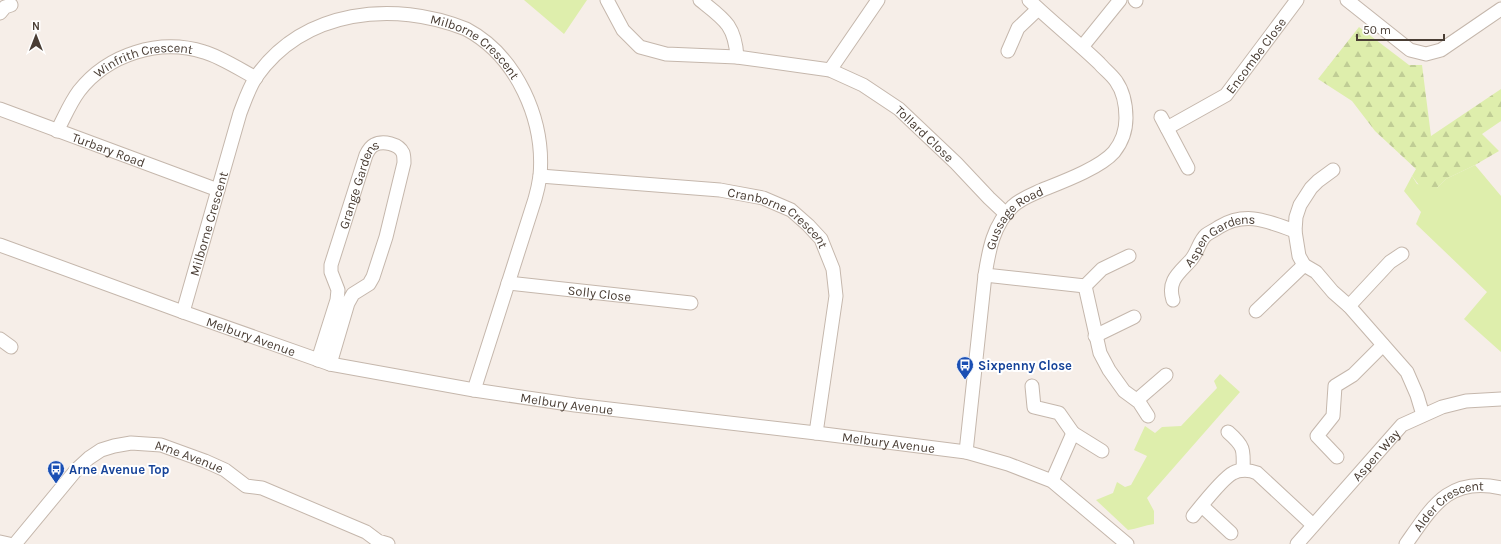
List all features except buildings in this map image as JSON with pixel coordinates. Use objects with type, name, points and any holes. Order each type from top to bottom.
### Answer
[{"type":"street","name":"Tollard Close","points":[[607,0],[623,30],[640,47],[666,54],[737,57],[830,70],[863,85],[899,109],[956,163],[1006,214]]},
{"type":"street","points":[[700,0],[716,13],[730,28],[736,42],[737,57]]},
{"type":"street","points":[[830,70],[878,0]]},
{"type":"street","name":"Gussage Road","points":[[966,452],[985,275],[991,244],[997,228],[1006,214],[1022,199],[1097,165],[1114,153],[1121,141],[1126,125],[1125,103],[1115,79],[1082,47],[1029,0]]},
{"type":"street","points":[[1082,47],[1120,0]]},
{"type":"street","name":"Encombe Close","points":[[1188,168],[1164,122],[1211,104],[1226,95],[1297,0]]},
{"type":"street","points":[[1347,0],[1410,50],[1426,54],[1441,50],[1501,9]]},
{"type":"street","points":[[0,13],[5,7],[11,5]]},
{"type":"street","name":"Milborne Crescent","points":[[183,312],[240,113],[248,92],[266,65],[285,45],[308,28],[330,18],[374,9],[395,8],[421,12],[444,19],[467,29],[487,43],[504,61],[517,79],[527,99],[536,125],[540,151],[540,176],[535,199],[474,390]]},
{"type":"street","points":[[1008,51],[1018,28],[1038,9]]},
{"type":"street","name":"Winfrith Crescent","points":[[57,131],[78,92],[90,78],[108,64],[147,48],[167,46],[206,52],[256,78]]},
{"type":"street","name":"Turbary Road","points":[[0,109],[218,190]]},
{"type":"street","name":"Grange Gardens","points":[[375,144],[391,144],[396,146],[402,152],[404,159],[404,170],[386,237],[373,277],[369,284],[353,294],[324,362],[338,290],[331,272],[332,265],[366,155],[370,148],[375,144]]},
{"type":"street","points":[[1333,170],[1309,190],[1300,204],[1296,217],[1295,231],[1299,256],[1304,265],[1316,272],[1333,292],[1349,306],[1407,372],[1418,394],[1423,415]]},
{"type":"street","name":"Cranborne Crescent","points":[[540,176],[720,190],[763,198],[791,210],[808,225],[821,239],[833,269],[836,296],[816,433]]},
{"type":"street","name":"Aspen Gardens","points":[[1172,300],[1171,287],[1175,278],[1193,258],[1205,236],[1225,224],[1243,218],[1252,218],[1263,220],[1295,231]]},
{"type":"street","name":"Melbury Avenue","points":[[0,245],[324,362],[474,390],[575,405],[966,452],[1008,464],[1052,481],[1127,544]]},
{"type":"street","points":[[1349,306],[1390,262],[1402,254]]},
{"type":"street","points":[[1085,286],[1102,269],[1129,256]]},
{"type":"street","points":[[1256,311],[1304,265]]},
{"type":"street","points":[[985,275],[1085,286]]},
{"type":"street","name":"Solly Close","points":[[508,283],[691,303]]},
{"type":"street","points":[[1085,286],[1100,353],[1109,370],[1124,391],[1136,400],[1148,416]]},
{"type":"street","points":[[1095,336],[1134,317]]},
{"type":"street","points":[[0,339],[11,347]]},
{"type":"street","points":[[1337,457],[1316,436],[1333,416],[1335,386],[1353,375],[1383,345]]},
{"type":"street","points":[[1136,400],[1166,375]]},
{"type":"street","points":[[1032,386],[1034,407],[1059,413],[1073,433],[1102,451]]},
{"type":"street","name":"Aspen Way","points":[[1298,544],[1313,525],[1402,425],[1442,407],[1466,401],[1501,399]]},
{"type":"street","points":[[1228,432],[1239,442],[1244,453],[1243,470]]},
{"type":"street","points":[[1052,481],[1073,433]]},
{"type":"street","name":"Arne Avenue","points":[[15,544],[77,469],[89,458],[101,450],[131,443],[161,445],[205,461],[224,470],[246,486],[262,488],[366,532],[378,541],[388,544]]},
{"type":"street","points":[[1192,516],[1231,474],[1243,470],[1252,471],[1257,474],[1313,525]]},
{"type":"street","name":"Alder Crescent","points":[[1406,544],[1430,509],[1438,501],[1452,492],[1462,488],[1480,486],[1501,488]]},
{"type":"street","points":[[1202,506],[1231,533]]},
{"type":"street","points":[[0,542],[9,544]]},
{"type":"green space","points":[[524,0],[587,0],[564,34]]},
{"type":"green space","points":[[1359,27],[1409,65],[1422,65],[1431,136],[1501,89],[1501,121],[1482,134],[1499,151],[1446,179],[1437,188],[1422,189],[1412,176],[1416,169],[1375,131],[1352,101],[1318,79]]},
{"type":"green space","points":[[1475,165],[1501,196],[1501,352],[1464,319],[1487,292],[1416,224],[1421,212],[1404,191],[1412,176],[1417,184],[1437,188],[1446,179]]},
{"type":"green space","points":[[1220,374],[1240,392],[1147,498],[1154,511],[1154,524],[1128,530],[1096,500],[1113,493],[1117,482],[1125,487],[1131,485],[1147,456],[1134,450],[1145,426],[1155,433],[1162,427],[1181,426],[1217,388],[1214,381]]},
{"type":"place","name":"Sixpenny Close","points":[[965,380]]},
{"type":"place","name":"Arne Avenue Top","points":[[56,484]]}]
